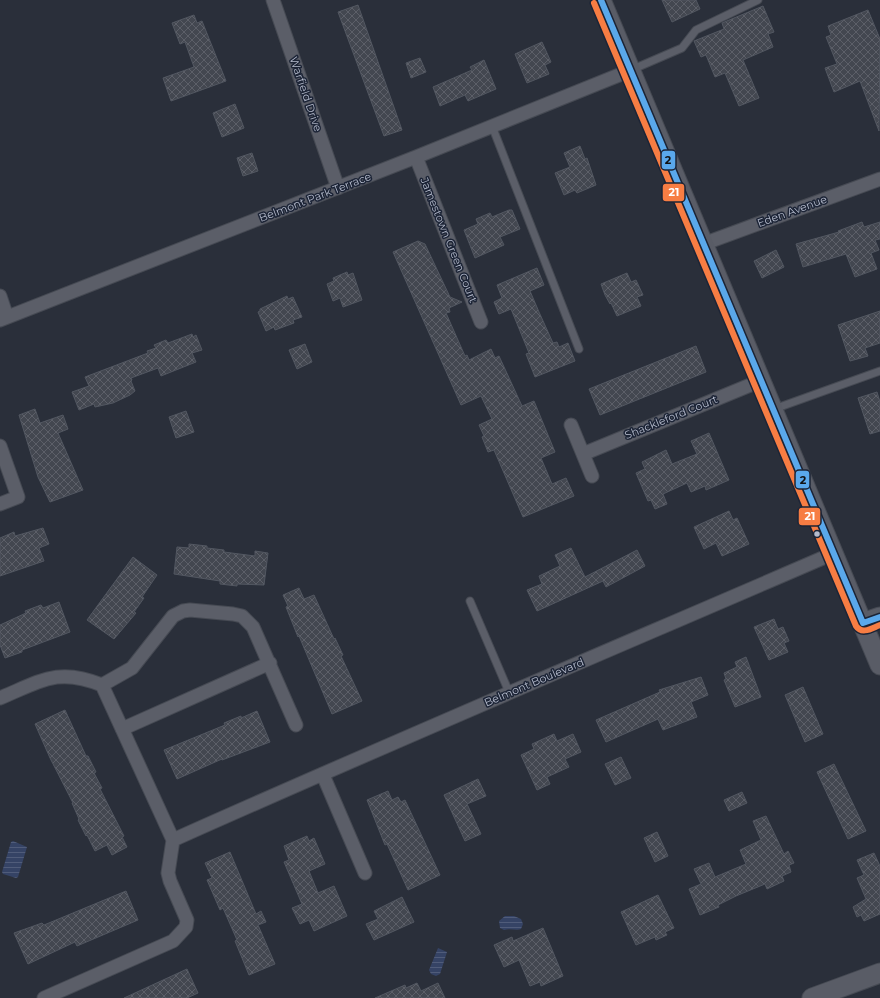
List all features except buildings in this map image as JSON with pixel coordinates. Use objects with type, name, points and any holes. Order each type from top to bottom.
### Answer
[{"type":"street","name":"Warfield Drive","points":[[274,0],[338,188]]},
{"type":"street","points":[[600,0],[832,554],[871,620],[880,665]]},
{"type":"street","name":"Belmont Park Terrace","points":[[4,318],[338,188],[629,71]]},
{"type":"street","name":"Jamestown Green Court","points":[[416,157],[481,322]]},
{"type":"street","name":"Eden Avenue","points":[[703,244],[880,179]]},
{"type":"street","points":[[0,296],[4,318]]},
{"type":"street","name":"Shackleford Court","points":[[583,454],[760,381]]},
{"type":"street","points":[[571,425],[592,476]]},
{"type":"street","points":[[0,446],[18,497],[0,504]]},
{"type":"street","name":"Belmont Boulevard","points":[[173,840],[323,775],[437,723],[832,554]]},
{"type":"street","points":[[102,685],[132,668],[173,616],[183,611],[233,614],[242,616],[253,627],[296,725]]},
{"type":"street","points":[[122,729],[270,663]]},
{"type":"street","points":[[0,698],[56,676],[76,676],[102,685],[173,840],[168,873],[187,920],[186,927],[173,941],[44,998]]},
{"type":"street","points":[[323,775],[365,873]]},
{"type":"street","points":[[823,996],[880,973]]},
{"type":"lane","points":[[629,71],[682,48],[696,30],[758,0]]},
{"type":"lane","points":[[492,126],[579,349]]},
{"type":"lane","points":[[772,409],[880,371]]},
{"type":"lane","points":[[470,601],[509,692]]},
{"type":"water","points":[[13,841],[27,847],[18,877],[16,878],[3,874],[2,872],[11,842]]},
{"type":"water","points":[[505,916],[514,916],[521,919],[523,924],[521,929],[504,930],[500,928],[499,921]]},
{"type":"water","points":[[438,948],[447,952],[440,974],[436,976],[431,974],[429,970]]},
{"type":"transit line","name":"2","points":[[601,0],[863,623],[880,617]]},
{"type":"transit line","name":"21","points":[[594,3],[856,626],[858,629],[864,630],[880,625]]}]
